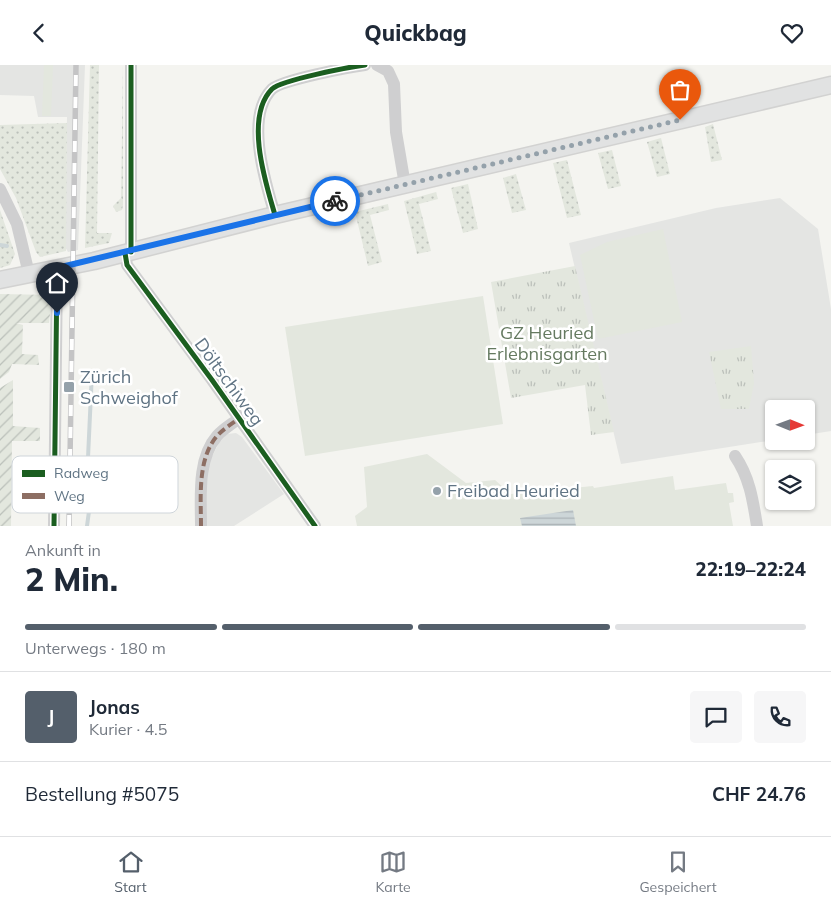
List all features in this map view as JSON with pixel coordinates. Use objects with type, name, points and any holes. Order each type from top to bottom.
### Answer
[{"type":"main road","points":[[0,280],[128,253],[275,215],[831,85]]},
{"type":"street","points":[[128,253],[131,65]]},
{"type":"street","points":[[275,215],[259,159],[259,139],[264,99],[278,85],[365,65]]},
{"type":"street","points":[[377,65],[388,71],[394,84],[396,132],[405,185]]},
{"type":"street","points":[[0,189],[16,224],[29,274]]},
{"type":"street","name":"Döltschiweg","points":[[128,253],[127,265],[212,380],[314,526]]},
{"type":"street","points":[[55,456],[57,268]]},
{"type":"street","points":[[201,526],[202,471],[217,436],[238,419]]},
{"type":"street","points":[[735,456],[744,469],[751,489],[757,526]]},
{"type":"street","points":[[54,513],[54,526]]},
{"type":"shaded area","points":[[0,65],[85,65],[78,250],[68,252],[65,247],[67,117],[38,117],[34,96],[0,95]]},
{"type":"shaded area","points":[[780,198],[818,229],[831,309],[831,431],[815,434],[815,400],[765,400],[765,441],[621,464],[569,243],[716,208]]},
{"type":"shaded area","points":[[236,433],[242,437],[284,494],[234,526],[205,526],[208,464],[219,443],[227,434]]},
{"type":"shaded area","points":[[573,510],[576,526],[522,526],[520,518]]},
{"type":"green space","points":[[44,65],[53,65],[51,116],[42,116]]},
{"type":"green space","points":[[90,65],[99,65],[97,233],[112,233],[109,243],[85,248]]},
{"type":"green space","points":[[123,65],[123,205],[122,210],[116,212],[113,206],[121,198]]},
{"type":"green space","points":[[67,123],[66,251],[40,257],[36,252],[16,198],[0,169],[0,125]]},
{"type":"green space","points":[[713,124],[722,160],[711,162],[705,127]]},
{"type":"green space","points":[[661,138],[670,174],[657,177],[647,142]]},
{"type":"green space","points":[[612,150],[621,186],[608,189],[598,153]]},
{"type":"green space","points":[[567,160],[581,215],[567,218],[553,163]]},
{"type":"green space","points":[[516,174],[526,210],[512,213],[503,178]]},
{"type":"green space","points":[[468,184],[478,229],[463,233],[451,188]]},
{"type":"green space","points":[[436,192],[438,199],[419,204],[431,251],[417,254],[404,201]]},
{"type":"green space","points":[[388,204],[389,210],[370,215],[382,262],[368,266],[355,212]]},
{"type":"green space","points":[[0,210],[15,254],[10,265],[0,268]]},
{"type":"green space","points":[[663,229],[682,322],[598,339],[580,255],[607,242]]},
{"type":"green space","name":"GZ Heuried Erlebnisgarten","points":[[575,266],[614,432],[591,435],[585,385],[511,398],[491,282]]},
{"type":"green space","points":[[0,294],[52,295],[49,323],[16,323],[23,325],[22,354],[38,355],[39,365],[12,364],[9,372],[0,379]]},
{"type":"green space","points":[[483,296],[503,424],[305,456],[285,327]]},
{"type":"green space","points":[[751,346],[754,383],[749,409],[721,409],[709,352]]},
{"type":"green space","points":[[13,380],[13,426],[40,428],[40,441],[12,441],[11,526],[0,526],[0,388]]},
{"type":"green space","name":"Freibad Heuried","points":[[427,454],[466,483],[495,480],[511,494],[593,486],[594,488],[673,476],[675,490],[726,483],[728,493],[733,493],[734,502],[729,503],[733,526],[357,526],[355,516],[367,507],[364,467]]},
{"type":"waterway","points":[[0,245],[7,246]]},
{"type":"waterway","points":[[88,456],[92,372]]},
{"type":"waterway","points":[[87,526],[89,513]]},
{"type":"railway","points":[[70,456],[76,65]]},
{"type":"railway","points":[[69,513],[69,526]]},
{"type":"marked path","points":[[201,526],[201,491],[206,456],[217,436],[238,419]]},
{"type":"cycle path","points":[[131,65],[131,252]]},
{"type":"cycle path","points":[[275,215],[263,169],[258,133],[259,116],[264,101],[272,89],[278,85],[331,71],[365,65]]},
{"type":"cycle path","points":[[125,253],[127,265],[212,380],[315,526]]},
{"type":"cycle path","points":[[55,456],[57,268]]},
{"type":"cycle path","points":[[54,513],[54,526]]},
{"type":"way so far","points":[[335,201],[680,120]]},
{"type":"place","name":"Zürich Schweighof","points":[[69,387]]},
{"type":"place","name":"Freibad Heuried","points":[[437,491]]},
{"type":"route","points":[[57,313],[57,268],[94,261],[335,201]]}]
